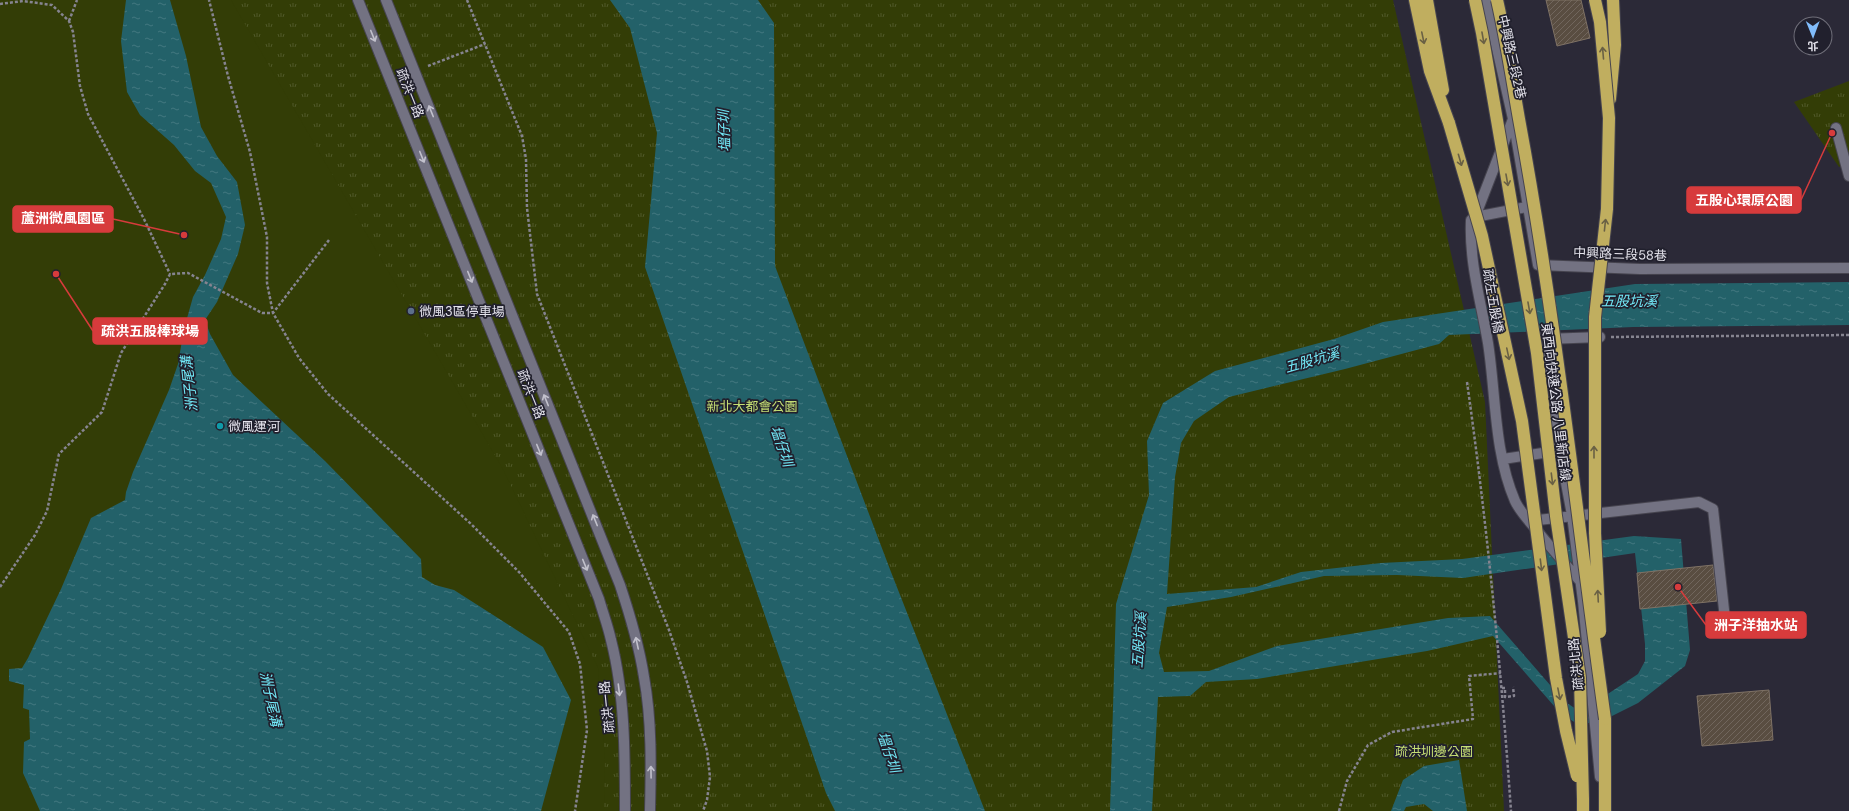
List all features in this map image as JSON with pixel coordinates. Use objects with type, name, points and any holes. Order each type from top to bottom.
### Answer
[{"type":"highway","points":[[1415,0],[1430,71],[1449,123],[1482,236],[1522,421],[1556,678],[1566,731],[1583,799]]},
{"type":"highway","points":[[1427,0],[1449,123]]},
{"type":"highway","name":"東西向快速公路 八里新店線","points":[[1475,0],[1484,41],[1537,353],[1556,516],[1580,678],[1583,811]]},
{"type":"highway","name":"東西向快速公路 八里新店線","points":[[1497,0],[1533,189],[1556,338],[1570,444],[1581,548],[1605,719],[1605,811]]},
{"type":"highway","points":[[1595,0],[1600,22],[1609,118]]},
{"type":"highway","points":[[1605,719],[1595,533],[1594,402],[1595,317],[1606,210],[1609,118],[1615,45],[1613,0]]},
{"type":"street","name":"疏洪一路","points":[[358,0],[598,599],[612,641],[619,688],[625,747],[625,811]]},
{"type":"street","name":"疏洪一路","points":[[386,0],[623,592],[634,627],[644,677],[649,719],[651,774],[650,811]]},
{"type":"street","name":"中興路三段2巷","points":[[1486,0],[1513,119]]},
{"type":"street","name":"中興路三段58巷","points":[[1513,119],[1538,264],[1640,269],[1849,268]]},
{"type":"street","points":[[1475,217],[1513,119]]},
{"type":"street","points":[[1836,128],[1849,176]]},
{"type":"street","points":[[1475,217],[1527,207]]},
{"type":"street","name":"疏左五股橋","points":[[1475,217],[1471,220],[1470,240],[1488,344],[1503,459],[1508,481],[1516,503],[1529,521],[1580,582]]},
{"type":"street","name":"疏洪北路","points":[[1600,337],[1547,339],[1560,451],[1572,515],[1580,582],[1601,783],[1601,811]]},
{"type":"street","points":[[1503,459],[1560,451]]},
{"type":"street","points":[[1529,521],[1699,502],[1713,509],[1725,619]]},
{"type":"path","points":[[69,21],[77,0]]},
{"type":"path","points":[[209,0],[228,76],[250,152],[267,237],[267,283],[273,313],[299,358],[328,394],[477,529],[519,572],[569,632],[580,664],[587,730],[575,811]]},
{"type":"path","points":[[467,0],[522,136],[526,158],[527,208],[537,294],[688,682],[706,751],[709,771],[707,800],[703,811]]},
{"type":"path","points":[[0,4],[23,1],[52,5],[69,21],[73,32],[80,86],[88,114],[144,219],[170,274]]},
{"type":"path","points":[[428,66],[485,44]]},
{"type":"path","points":[[273,313],[329,240]]},
{"type":"path","points":[[170,274],[188,273],[262,313],[273,313]]},
{"type":"path","points":[[0,587],[34,535],[47,511],[59,454],[102,412],[121,353],[170,274]]},
{"type":"path","points":[[1600,337],[1849,335]]},
{"type":"path","points":[[1467,382],[1478,462],[1503,688],[1511,811]]},
{"type":"path","points":[[1339,811],[1347,781],[1368,745],[1392,732],[1473,719],[1469,676],[1501,673]]},
{"type":"path","points":[[1503,688],[1505,697],[1514,696],[1513,687]]},
{"type":"green space","name":"新北大都會公園","points":[[0,0],[1393,0],[1485,402],[1504,811],[0,811]]},
{"type":"green space","points":[[0,0],[231,0],[504,471],[598,668],[605,759],[604,811],[0,811]]},
{"type":"green space","points":[[1849,81],[1849,163],[1839,167],[1794,102]]},
{"type":"water","name":"微風運河","points":[[126,0],[170,0],[186,56],[201,127],[217,156],[237,182],[245,225],[238,254],[217,302],[205,320],[210,334],[233,375],[325,461],[421,559],[422,577],[435,585],[454,590],[543,647],[571,700],[541,811],[40,811],[23,773],[24,742],[30,739],[29,710],[23,708],[24,685],[9,681],[9,669],[22,668],[28,658],[61,589],[91,518],[125,500],[126,492],[133,472],[169,390],[178,364],[184,329],[193,297],[205,275],[221,239],[226,217],[211,183],[195,171],[174,145],[140,115],[127,92],[121,41]]},
{"type":"water","name":"塭仔圳","points":[[610,0],[758,0],[774,23],[775,266],[891,572],[985,811],[835,811],[826,793],[645,267],[657,133],[630,28]]},
{"type":"water","name":"五股坑溪","points":[[1849,282],[1849,325],[1633,327],[1449,335],[1439,344],[1345,369],[1229,397],[1194,421],[1181,443],[1175,477],[1167,594],[1256,587],[1301,572],[1381,563],[1462,559],[1634,536],[1681,539],[1690,650],[1685,666],[1638,703],[1608,718],[1590,723],[1576,723],[1561,714],[1493,636],[1427,651],[1257,679],[1206,682],[1190,696],[1158,697],[1152,811],[1110,811],[1116,604],[1149,495],[1147,441],[1163,403],[1215,371],[1334,339],[1383,322],[1635,284]],"holes":[[[1635,553],[1645,644],[1645,661],[1638,674],[1588,707],[1576,709],[1564,701],[1490,616],[1448,618],[1277,646],[1209,671],[1164,672],[1159,653],[1167,607],[1231,597],[1324,576],[1397,575],[1463,578]]]},
{"type":"water","points":[[1459,760],[1467,811],[1433,811],[1424,804],[1406,807],[1404,811],[1391,811],[1403,780],[1424,766]]},
{"type":"building","points":[[1546,0],[1581,0],[1590,38],[1557,46]]},
{"type":"building","points":[[1713,565],[1717,601],[1640,609],[1637,573]]},
{"type":"building","points":[[1769,690],[1773,740],[1702,746],[1697,696]]},
{"type":"place","name":"五股心環原公園","points":[[1832,133]]},
{"type":"place","name":"蘆洲微風園區","points":[[184,235]]},
{"type":"place","name":"疏洪五股棒球場","points":[[56,274]]},
{"type":"place","name":"微風3區停車場","points":[[411,311]]},
{"type":"place","name":"微風運河","points":[[220,426]]},
{"type":"place","name":"洲子洋抽水站","points":[[1678,587]]},
{"type":"water label","name":"洲子尾溝","points":[[189,384]]},
{"type":"water label","name":"洲子尾溝","points":[[271,699]]},
{"type":"park label","name":"疏洪圳邊公園","points":[[1434,751]]}]
